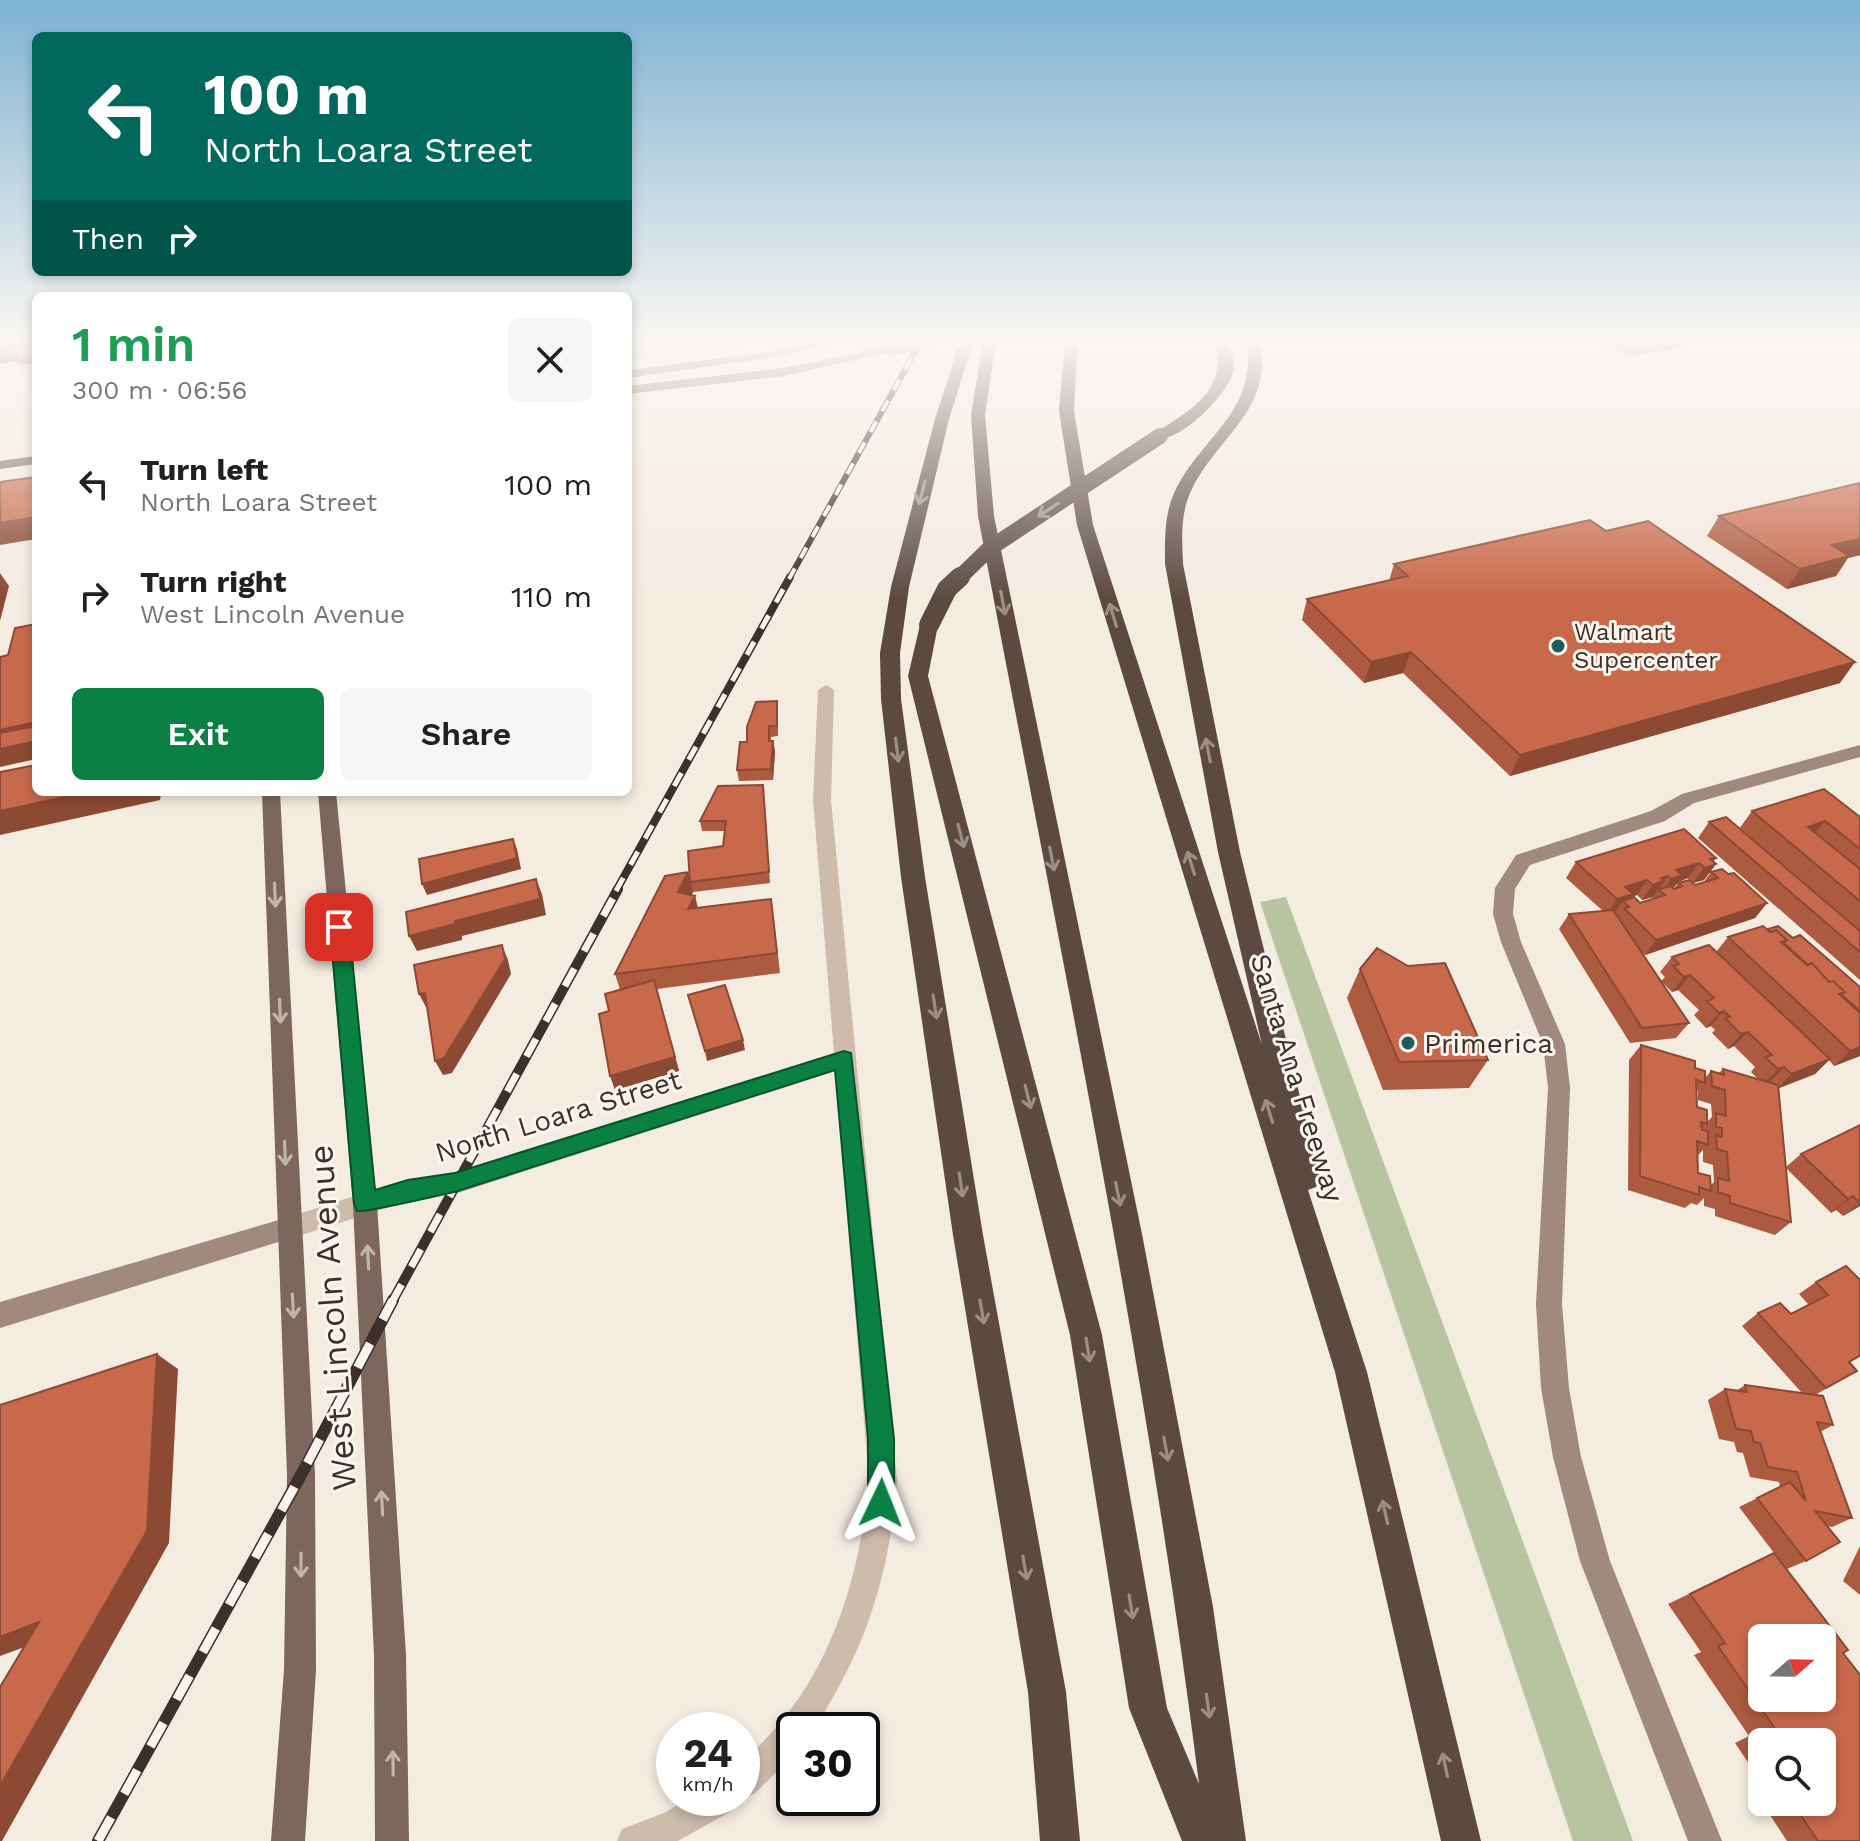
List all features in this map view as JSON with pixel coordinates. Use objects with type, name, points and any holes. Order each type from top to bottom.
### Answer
[{"type":"highway","points":[[940,427],[900,587],[890,653],[891,699],[913,877],[968,1235],[1047,1692],[1060,1841]]},
{"type":"highway","points":[[979,427],[986,516],[1127,1234],[1184,1545],[1226,1841]]},
{"type":"highway","name":"Santa Ana Freeway","points":[[1065,427],[1085,525],[1351,1372],[1461,1841]]},
{"type":"highway","points":[[1174,427],[990,548],[947,589],[929,625],[918,676],[1009,1022],[1086,1335],[1148,1708],[1202,1841]]},
{"type":"highway","points":[[1229,427],[1183,491],[1174,519],[1174,564],[1229,852],[1351,1372]]},
{"type":"main road","points":[[0,465],[32,461]]},
{"type":"main road","name":"West Lincoln Avenue","points":[[271,796],[301,1475],[302,1575],[296,1747],[288,1841]]},
{"type":"main road","name":"West Lincoln Avenue","points":[[327,796],[365,1204],[390,1655],[392,1841]]},
{"type":"street","points":[[760,1764],[786,1738],[819,1691],[848,1637],[868,1584],[879,1526],[883,1481],[822,800],[826,690]]},
{"type":"street","points":[[1705,1841],[1595,1561],[1567,1457],[1555,1388],[1549,1304],[1559,1088],[1554,1044],[1511,942],[1503,914],[1505,888],[1523,860],[1658,816],[1688,798],[1800,770],[1860,751]]},
{"type":"street","name":"North Loara Street","points":[[289,1228],[408,1190],[455,1183],[844,1059]]},
{"type":"street","points":[[0,1315],[289,1228]]},
{"type":"street","points":[[634,1841],[691,1816]]},
{"type":"green space","points":[[1286,897],[1633,1841],[1573,1841],[1260,902]]},
{"type":"building","points":[[32,478],[32,518],[0,523],[0,482]]},
{"type":"building","points":[[1860,483],[1860,539],[1832,545],[1849,556],[1800,569],[1719,516]]},
{"type":"building","name":"Walmart Supercenter","points":[[1590,520],[1606,531],[1648,521],[1855,662],[1520,755],[1411,652],[1371,662],[1307,599],[1408,576],[1394,564]]},
{"type":"building","points":[[32,625],[32,723],[0,730],[0,657],[8,655],[15,628]]},
{"type":"building","points":[[777,701],[777,726],[769,726],[769,741],[773,741],[771,769],[737,770],[740,742],[747,742],[747,727],[756,702]]},
{"type":"building","points":[[32,727],[32,742],[0,749],[0,733]]},
{"type":"building","points":[[32,766],[32,796],[69,796],[0,811],[0,772]]},
{"type":"building","points":[[763,785],[769,872],[690,882],[688,851],[723,846],[726,821],[700,821],[718,786]]},
{"type":"building","points":[[1824,789],[1860,817],[1860,849],[1825,821],[1808,827],[1860,869],[1860,901],[1752,811]]},
{"type":"building","points":[[1726,817],[1860,931],[1860,952],[1709,822]]},
{"type":"building","points":[[1684,829],[1716,858],[1710,859],[1716,864],[1705,868],[1699,863],[1676,870],[1682,875],[1671,879],[1668,876],[1661,878],[1664,881],[1653,885],[1647,880],[1625,887],[1633,894],[1617,899],[1576,862]]},
{"type":"building","points":[[513,839],[517,858],[422,884],[419,859]]},
{"type":"building","points":[[1722,869],[1728,874],[1734,873],[1767,903],[1656,940],[1624,908],[1629,907],[1623,901],[1634,897],[1640,903],[1665,895],[1658,890],[1682,886],[1678,883],[1689,880],[1695,885],[1718,878],[1711,872]]},
{"type":"building","points":[[688,872],[678,892],[695,896],[688,909],[771,899],[777,953],[615,974],[665,876]]},
{"type":"building","points":[[536,879],[540,899],[409,936],[406,912]]},
{"type":"building","points":[[1613,910],[1689,1023],[1642,1028],[1569,914]]},
{"type":"building","points":[[1763,926],[1770,932],[1776,930],[1787,940],[1781,942],[1807,965],[1812,963],[1829,982],[1833,981],[1845,992],[1839,994],[1860,1013],[1860,1047],[1850,1051],[1728,937]]},
{"type":"building","points":[[1778,926],[1793,938],[1800,935],[1860,987],[1860,1011],[1842,995],[1845,992],[1833,981],[1829,982],[1812,963],[1808,965],[1784,943],[1787,940],[1776,930],[1771,932],[1768,929]]},
{"type":"building","points":[[502,945],[505,959],[444,1058],[435,1061],[425,993],[419,994],[414,965]]},
{"type":"building","points":[[1709,945],[1830,1059],[1791,1074],[1784,1067],[1778,1069],[1765,1057],[1772,1055],[1748,1032],[1741,1034],[1725,1018],[1730,1017],[1724,1011],[1719,1013],[1707,1001],[1714,998],[1690,975],[1684,977],[1673,966],[1679,964],[1672,957]]},
{"type":"building","points":[[1377,948],[1408,966],[1445,963],[1488,1060],[1399,1062],[1360,969]]},
{"type":"building","points":[[654,980],[675,1057],[610,1076],[599,1014],[609,1011],[605,994]]},
{"type":"building","points":[[725,985],[743,1040],[705,1051],[688,995]]},
{"type":"building","points":[[1641,1045],[1695,1061],[1695,1068],[1705,1071],[1705,1083],[1696,1080],[1697,1107],[1707,1110],[1707,1124],[1701,1122],[1702,1130],[1708,1131],[1708,1145],[1697,1141],[1698,1173],[1710,1176],[1711,1191],[1699,1187],[1699,1195],[1640,1176]]},
{"type":"building","points":[[1723,1069],[1778,1085],[1791,1222],[1730,1203],[1730,1196],[1718,1192],[1718,1178],[1729,1181],[1727,1152],[1717,1149],[1716,1135],[1722,1137],[1722,1128],[1716,1127],[1716,1113],[1726,1116],[1725,1090],[1712,1086],[1711,1071],[1724,1075]]},
{"type":"building","points":[[1860,1125],[1860,1203],[1853,1196],[1848,1199],[1801,1154]]},
{"type":"building","points":[[1846,1266],[1860,1280],[1860,1355],[1849,1362],[1857,1371],[1826,1388],[1758,1313],[1780,1303],[1791,1314],[1828,1295],[1816,1282]]},
{"type":"building","points":[[157,1354],[147,1531],[0,1786],[0,1687],[39,1622],[0,1637],[0,1405]]},
{"type":"building","points":[[1745,1385],[1823,1396],[1833,1425],[1817,1422],[1852,1518],[1815,1511],[1840,1542],[1806,1561],[1757,1498],[1790,1482],[1806,1501],[1797,1472],[1768,1467],[1760,1443],[1754,1442],[1751,1431],[1736,1429],[1725,1389],[1747,1392]]},
{"type":"building","points":[[1774,1553],[1828,1624],[1748,1624],[1748,1689],[1718,1646],[1725,1643],[1690,1594]]},
{"type":"building","points":[[1836,1634],[1848,1650],[1843,1653],[1860,1675],[1860,1841],[1818,1841],[1801,1816],[1836,1816],[1836,1728],[1775,1728],[1764,1712],[1836,1712]]},
{"type":"railway","points":[[789,579],[873,427]]},
{"type":"railway","points":[[616,891],[790,577]]},
{"type":"railway","points":[[392,1302],[618,889]]},
{"type":"railway","points":[[98,1841],[301,1475],[393,1300]]},
{"type":"place","name":"Walmart Supercenter","points":[[1558,646]]},
{"type":"place","name":"Primerica","points":[[1408,1043]]},
{"type":"route","points":[[339,927],[365,1204],[408,1190],[455,1183],[844,1059],[881,1439],[881,1503]]}]
